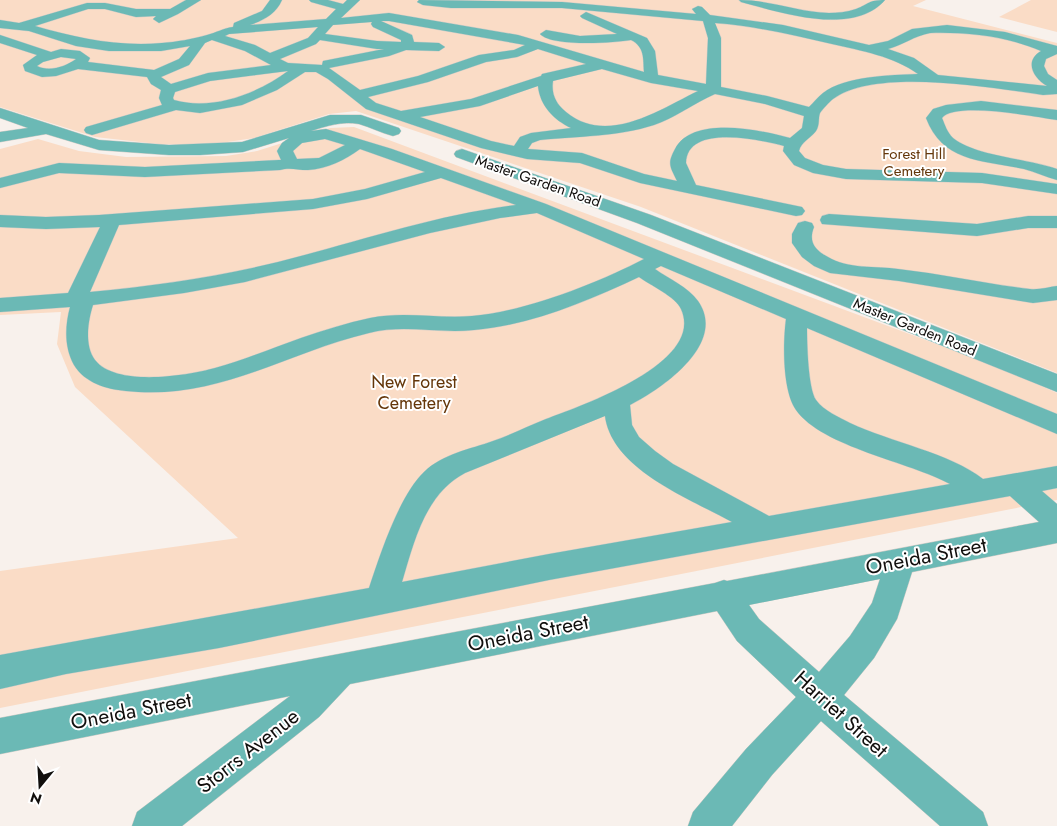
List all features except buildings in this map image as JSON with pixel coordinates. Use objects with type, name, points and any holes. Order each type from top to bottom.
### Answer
[{"type":"street","points":[[141,13],[149,0]]},
{"type":"street","points":[[141,13],[147,26],[195,0]]},
{"type":"street","points":[[2,17],[20,27],[42,31],[76,42],[109,47],[160,47],[208,38],[267,12],[275,4],[276,0]]},
{"type":"street","points":[[314,0],[349,4]]},
{"type":"street","points":[[538,0],[563,6],[643,41],[650,51],[651,79]]},
{"type":"street","points":[[686,0],[707,17],[715,36],[714,90]]},
{"type":"street","points":[[746,0],[804,13],[831,16],[855,14],[879,0]]},
{"type":"street","points":[[312,42],[328,23],[349,4]]},
{"type":"street","points":[[406,42],[403,34],[375,22],[416,4],[451,6],[563,6],[707,17],[770,26],[869,49],[909,61],[933,78]]},
{"type":"street","points":[[0,33],[87,6],[105,6],[127,12],[141,13],[174,12]]},
{"type":"street","points":[[0,99],[105,134],[144,139],[212,141],[236,139],[253,136],[484,58],[517,53],[542,32],[563,6]]},
{"type":"street","points":[[154,36],[174,41],[383,17],[492,34],[542,32],[580,40],[635,36]]},
{"type":"street","points":[[869,49],[891,44],[916,32],[941,29],[1006,37],[1055,50]]},
{"type":"street","points":[[542,32],[601,65],[651,79],[767,100],[812,113]]},
{"type":"street","points":[[208,38],[250,48],[293,68]]},
{"type":"street","points":[[76,65],[156,74],[184,62],[208,38]]},
{"type":"street","points":[[0,39],[49,56]]},
{"type":"street","points":[[270,58],[312,42],[406,42],[435,46]]},
{"type":"street","points":[[312,42],[334,55],[324,66]]},
{"type":"street","points":[[156,74],[154,76],[156,81],[172,86],[208,77],[324,66],[389,52],[406,42]]},
{"type":"street","points":[[1055,50],[1045,53],[1040,57],[1036,67],[1044,79],[1057,88]]},
{"type":"street","points":[[69,53],[80,55],[83,58],[76,65],[64,70],[45,72],[30,68],[33,62],[49,56],[69,53]]},
{"type":"street","points":[[398,115],[464,106],[547,78],[601,65]]},
{"type":"street","points":[[324,66],[371,106],[487,145],[518,152],[582,158],[640,178],[812,216],[977,230],[1028,222],[1057,222]]},
{"type":"street","points":[[92,130],[174,106],[213,107],[237,102],[285,80],[293,68]]},
{"type":"street","points":[[547,78],[546,94],[554,110],[566,120],[592,131]]},
{"type":"street","points":[[1057,88],[1043,91],[993,83],[933,78],[887,79],[845,88],[819,103],[812,113],[812,122],[808,130],[794,144],[791,151],[802,162],[840,174],[884,177],[982,178],[1057,189]]},
{"type":"street","points":[[172,86],[166,98],[168,103],[174,106]]},
{"type":"street","points":[[518,152],[526,140],[537,136],[620,129],[654,120],[714,90]]},
{"type":"street","points":[[1057,115],[991,108],[956,107],[938,112],[934,118],[944,139],[960,150],[1031,166],[1057,175]]},
{"type":"street","name":"Master Garden Road","points":[[0,113],[99,145],[125,148],[200,150],[243,147],[330,120],[346,118],[361,120],[644,219],[1057,383]]},
{"type":"street","points":[[0,137],[48,130]]},
{"type":"street","points":[[688,188],[688,183],[678,168],[678,160],[681,152],[691,141],[701,136],[714,133],[745,133],[794,144]]},
{"type":"street","points":[[290,162],[285,151],[288,146],[307,136],[326,134],[386,152],[540,208],[650,264],[797,316],[1057,424]]},
{"type":"street","points":[[0,183],[59,168],[145,172],[280,165],[290,162],[320,163],[340,156],[357,144]]},
{"type":"street","points":[[0,221],[46,223],[112,220],[313,204],[367,194],[442,172]]},
{"type":"street","points":[[0,305],[80,300],[147,293],[245,276],[429,228],[520,210],[540,208]]},
{"type":"street","points":[[812,216],[802,234],[802,243],[809,253],[821,262],[837,269],[899,275],[1033,296],[1057,293]]},
{"type":"street","points":[[112,220],[80,300],[77,329],[78,347],[84,362],[92,371],[108,380],[129,384],[178,383],[205,378],[322,338],[371,324],[395,322],[476,323],[503,318],[569,298],[650,264]]},
{"type":"street","points":[[380,600],[414,510],[422,494],[433,479],[452,466],[526,439],[618,400],[662,373],[679,359],[689,344],[694,330],[695,317],[690,304],[650,264]]},
{"type":"street","points":[[797,316],[795,329],[800,390],[804,403],[815,414],[831,424],[871,442],[958,476],[978,491]]},
{"type":"street","points":[[618,400],[617,414],[620,426],[630,444],[672,477],[750,517],[765,529]]},
{"type":"street","points":[[0,672],[549,567],[1057,478]]},
{"type":"street","points":[[1016,485],[1057,528]]},
{"type":"street","name":"Oneida Street","points":[[0,736],[900,561],[1057,528]]},
{"type":"street","points":[[707,826],[759,762],[820,697],[862,647],[886,609],[900,561]]},
{"type":"street","name":"Harriet Street","points":[[724,594],[748,630],[820,697],[968,826]]},
{"type":"street","name":"Storrs Avenue","points":[[152,826],[307,706],[340,670]]},
{"type":"green space","name":"Forest Hill Cemetery","points":[[0,0],[926,0],[913,6],[1057,43],[1057,373],[641,207],[356,111],[329,114],[254,138],[208,145],[158,144],[95,137],[0,107]]},
{"type":"green space","points":[[1031,0],[1057,0],[1057,32],[999,17]]},
{"type":"green space","name":"New Forest Cemetery","points":[[354,127],[1006,370],[1057,393],[1057,500],[0,708],[0,571],[238,538],[75,387],[57,344],[61,312],[0,315],[0,149],[38,139],[79,151],[126,157],[226,156],[257,151],[330,128]]}]
